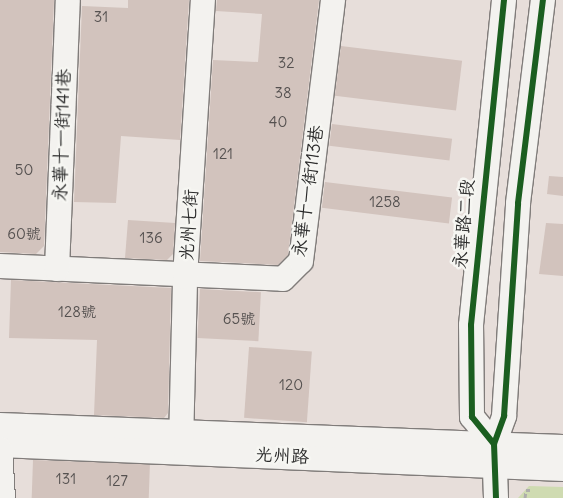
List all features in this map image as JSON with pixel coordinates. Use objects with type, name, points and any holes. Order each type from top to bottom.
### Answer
[{"type":"street","name":"永華十一街141巷","points":[[57,269],[68,0]]},
{"type":"street","name":"光州七街","points":[[181,440],[185,277],[203,0]]},
{"type":"street","name":"永華十一街113巷","points":[[0,266],[185,277],[283,279],[301,261],[333,0]]},
{"type":"street","name":"永華路二段","points":[[494,455],[472,417],[471,325],[504,0]]},
{"type":"street","points":[[496,498],[494,455],[504,416],[518,203],[543,0]]},
{"type":"street","name":"光州路","points":[[0,425],[181,440],[494,455],[563,469]]},
{"type":"street","name":"光州路","points":[[0,447],[181,440]]},
{"type":"street","points":[[0,447],[3,498]]},
{"type":"street","name":"光州路","points":[[494,455],[563,447]]},
{"type":"path","points":[[525,498],[526,490],[535,490]]},
{"type":"green space","points":[[529,486],[563,487],[563,498],[518,498]]},
{"type":"building","points":[[0,0],[54,0],[44,246],[36,254],[0,252]]},
{"type":"building","points":[[128,0],[189,0],[180,140],[121,136],[116,203],[74,202],[82,6],[128,8]]},
{"type":"building","points":[[217,0],[319,0],[288,255],[278,265],[200,261],[213,60],[258,62],[262,14],[216,11]]},
{"type":"building","points":[[341,46],[462,61],[456,110],[335,96]]},
{"type":"building","points":[[332,124],[452,139],[449,161],[329,146]]},
{"type":"building","points":[[549,176],[563,177],[563,196],[547,194]]},
{"type":"building","points":[[325,182],[452,198],[449,223],[322,208]]},
{"type":"building","points":[[128,220],[175,223],[173,254],[167,260],[125,258]]},
{"type":"building","points":[[546,223],[563,224],[563,276],[539,274]]},
{"type":"building","points":[[11,280],[171,288],[168,413],[164,418],[94,415],[97,340],[9,338]]},
{"type":"building","points":[[200,289],[261,292],[258,341],[197,338]]},
{"type":"building","points":[[249,347],[312,351],[307,422],[244,418]]},
{"type":"building","points":[[33,460],[150,464],[149,498],[32,498]]},
{"type":"cycle path","points":[[494,444],[472,417],[471,325],[504,0]]},
{"type":"cycle path","points":[[496,498],[494,444],[504,416],[518,203],[543,0]]}]
